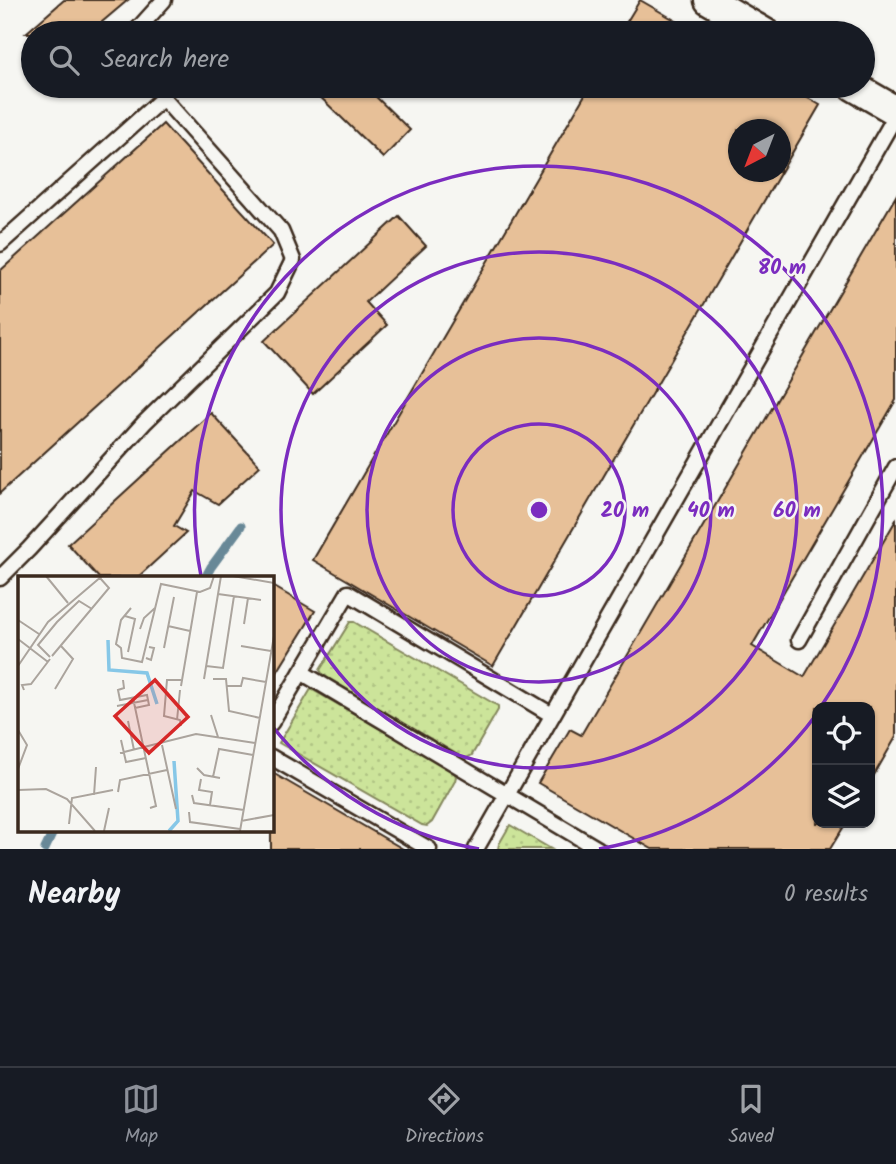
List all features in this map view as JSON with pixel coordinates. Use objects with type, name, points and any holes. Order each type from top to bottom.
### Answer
[{"type":"street","points":[[709,0],[745,21]]},
{"type":"street","points":[[872,98],[896,113]]},
{"type":"lane","points":[[145,21],[163,0]]},
{"type":"lane","points":[[0,244],[153,98]]},
{"type":"lane","points":[[0,578],[144,424],[276,293],[293,260],[281,231],[164,98]]},
{"type":"lane","points":[[476,849],[896,113]]},
{"type":"lane","points":[[799,640],[896,467]]},
{"type":"lane","points":[[273,719],[348,593],[552,715]]},
{"type":"lane","points":[[300,672],[598,849]]},
{"type":"lane","points":[[273,758],[429,849]]},
{"type":"green space","points":[[350,622],[498,706],[472,755],[465,759],[323,675],[320,670]]},
{"type":"green space","points":[[311,689],[453,771],[455,781],[432,822],[427,826],[422,825],[279,743]]},
{"type":"green space","points":[[510,825],[551,849],[498,849]]},
{"type":"building","points":[[64,0],[128,0],[103,21],[40,21]]},
{"type":"building","points":[[640,0],[676,21],[627,21]]},
{"type":"building","points":[[321,98],[377,98],[410,130],[383,158]]},
{"type":"building","points":[[583,98],[808,98],[820,105],[791,155],[791,119],[728,119],[728,182],[775,182],[493,666],[313,560]]},
{"type":"building","points":[[163,124],[273,245],[0,493],[0,271]]},
{"type":"building","points":[[896,196],[896,400],[752,646],[804,677],[896,520],[896,737],[875,773],[875,702],[812,702],[812,828],[843,828],[830,849],[652,849],[538,783],[570,729],[581,735]]},
{"type":"building","points":[[399,216],[426,246],[366,302],[387,325],[313,394],[264,341]]},
{"type":"building","points":[[211,413],[260,466],[218,504],[195,491],[174,526],[186,533],[139,576],[97,576],[68,544]]},
{"type":"building","points":[[273,586],[315,611],[273,679]]},
{"type":"building","points":[[273,773],[403,849],[271,849]]},
{"type":"waterway","points":[[206,576],[241,526]]},
{"type":"waterway","points":[[45,849],[53,832]]}]
